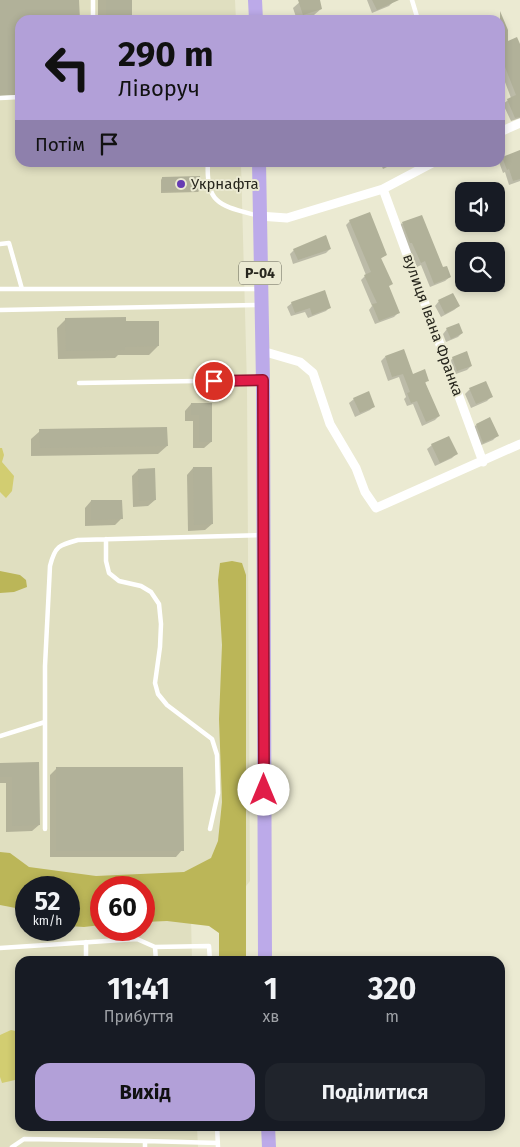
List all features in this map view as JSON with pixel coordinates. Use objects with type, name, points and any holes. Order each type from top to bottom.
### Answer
[{"type":"main road","points":[[255,0],[256,15]]},
{"type":"main road","name":"Р-04","points":[[259,167],[263,382],[265,956]]},
{"type":"main road","points":[[268,1131],[268,1147]]},
{"type":"street","points":[[505,130],[520,123]]},
{"type":"street","points":[[259,216],[287,218],[382,188],[424,167]]},
{"type":"street","name":"вулиця Івана Франка","points":[[382,188],[483,462]]},
{"type":"street","points":[[262,351],[300,362],[313,373],[330,424],[356,468],[366,492],[376,508],[520,444]]},
{"type":"lane","points":[[93,0],[94,15]]},
{"type":"lane","points":[[412,0],[416,15]]},
{"type":"lane","points":[[0,98],[15,98]]},
{"type":"lane","points":[[208,167],[207,176],[210,190],[216,201],[230,208],[259,216]]},
{"type":"lane","points":[[0,244],[9,244],[22,289]]},
{"type":"lane","points":[[0,289],[261,290]]},
{"type":"lane","points":[[0,310],[261,305]]},
{"type":"lane","points":[[79,383],[263,382]]},
{"type":"lane","points":[[45,829],[44,666],[50,566],[53,553],[61,544],[78,540],[263,535]]},
{"type":"lane","points":[[106,539],[106,561],[109,573],[119,581],[141,586],[151,592],[159,604],[161,624],[160,647],[155,684],[158,694],[168,705],[212,739],[216,755],[218,793],[210,829]]},
{"type":"lane","points":[[0,736],[45,722]]},
{"type":"lane","points":[[0,948],[138,939],[156,947],[209,946],[210,956]]},
{"type":"lane","points":[[86,942],[86,956]]},
{"type":"lane","points":[[156,947],[156,956]]},
{"type":"lane","points":[[12,1147],[24,1139],[218,1145],[217,1131]]},
{"type":"lane","points":[[104,1140],[104,1147]]},
{"type":"shaded area","points":[[0,0],[235,0],[236,15],[15,15],[15,167],[241,167],[247,385],[250,881],[225,913],[191,917],[192,956],[15,956],[15,1131],[197,1131],[198,1147],[0,1147]]},
{"type":"shaded area","points":[[0,448],[2,448],[4,455],[2,462],[14,476],[12,491],[6,498],[0,492]]},
{"type":"shaded area","points":[[232,561],[242,563],[246,575],[246,956],[219,956],[219,933],[209,926],[167,921],[155,922],[155,876],[96,876],[184,872],[211,858],[218,841],[222,802],[219,719],[222,645],[218,580],[220,563]]},
{"type":"shaded area","points":[[0,571],[20,575],[26,580],[27,587],[14,592],[0,593]]},
{"type":"shaded area","points":[[0,852],[10,853],[29,867],[96,876],[90,876],[90,926],[80,927],[80,876],[15,876],[15,908],[0,905]]},
{"type":"shaded area","points":[[11,1030],[15,1031],[15,1080],[2,1083],[0,1077],[0,1035]]},
{"type":"building","points":[[0,0],[79,0],[80,15],[15,15],[15,90],[0,90]]},
{"type":"building","points":[[106,0],[132,0],[132,15],[106,15]]},
{"type":"building","points":[[298,0],[320,0],[322,9],[303,15]]},
{"type":"building","points":[[372,0],[399,0],[377,10]]},
{"type":"building","points":[[505,23],[508,30],[508,41],[517,37],[520,44],[520,117],[515,118],[507,99],[516,95],[505,67]]},
{"type":"building","points":[[520,150],[520,179],[513,181],[509,169],[507,170],[505,165],[505,156]]},
{"type":"building","name":"Укрнафта","points":[[200,176],[201,190],[162,191],[162,177]]},
{"type":"building","points":[[370,212],[387,255],[381,258],[393,284],[389,286],[400,313],[379,321],[372,304],[377,303],[364,275],[371,272],[349,220]]},
{"type":"building","points":[[422,215],[443,267],[447,266],[451,277],[434,284],[425,261],[421,263],[412,243],[410,243],[402,222]]},
{"type":"building","points":[[326,235],[331,249],[298,260],[293,249]]},
{"type":"building","points":[[325,290],[331,308],[312,315],[310,308],[295,313],[291,302]]},
{"type":"building","points":[[453,293],[460,306],[445,314],[438,300]]},
{"type":"building","points":[[126,317],[126,321],[159,321],[159,346],[125,347],[125,350],[66,351],[65,318]]},
{"type":"building","points":[[459,323],[463,333],[451,339],[446,328]]},
{"type":"building","points":[[404,349],[413,374],[425,369],[429,381],[425,382],[440,416],[426,422],[417,401],[411,403],[407,393],[410,392],[403,374],[392,377],[385,356]]},
{"type":"building","points":[[467,351],[472,366],[457,371],[452,357]]},
{"type":"building","points":[[486,381],[493,397],[476,404],[469,388]]},
{"type":"building","points":[[369,391],[375,407],[360,413],[353,398]]},
{"type":"building","points":[[191,403],[212,403],[212,442],[199,442],[199,415],[191,415]]},
{"type":"building","points":[[490,417],[499,436],[483,443],[476,424]]},
{"type":"building","points":[[167,427],[168,446],[40,448],[39,429]]},
{"type":"building","points":[[449,436],[458,454],[440,463],[431,444]]},
{"type":"building","points":[[193,467],[212,467],[213,524],[194,525]]},
{"type":"building","points":[[155,468],[156,500],[139,501],[138,469]]},
{"type":"building","points":[[91,500],[122,500],[123,519],[91,520]]},
{"type":"building","points":[[39,762],[40,825],[12,826],[12,777],[0,777],[0,763]]},
{"type":"building","points":[[56,767],[183,767],[184,851],[56,851]]},
{"type":"place","name":"Укрнафта","points":[[181,184]]},
{"type":"route","points":[[214,381],[263,380],[264,790]]}]
